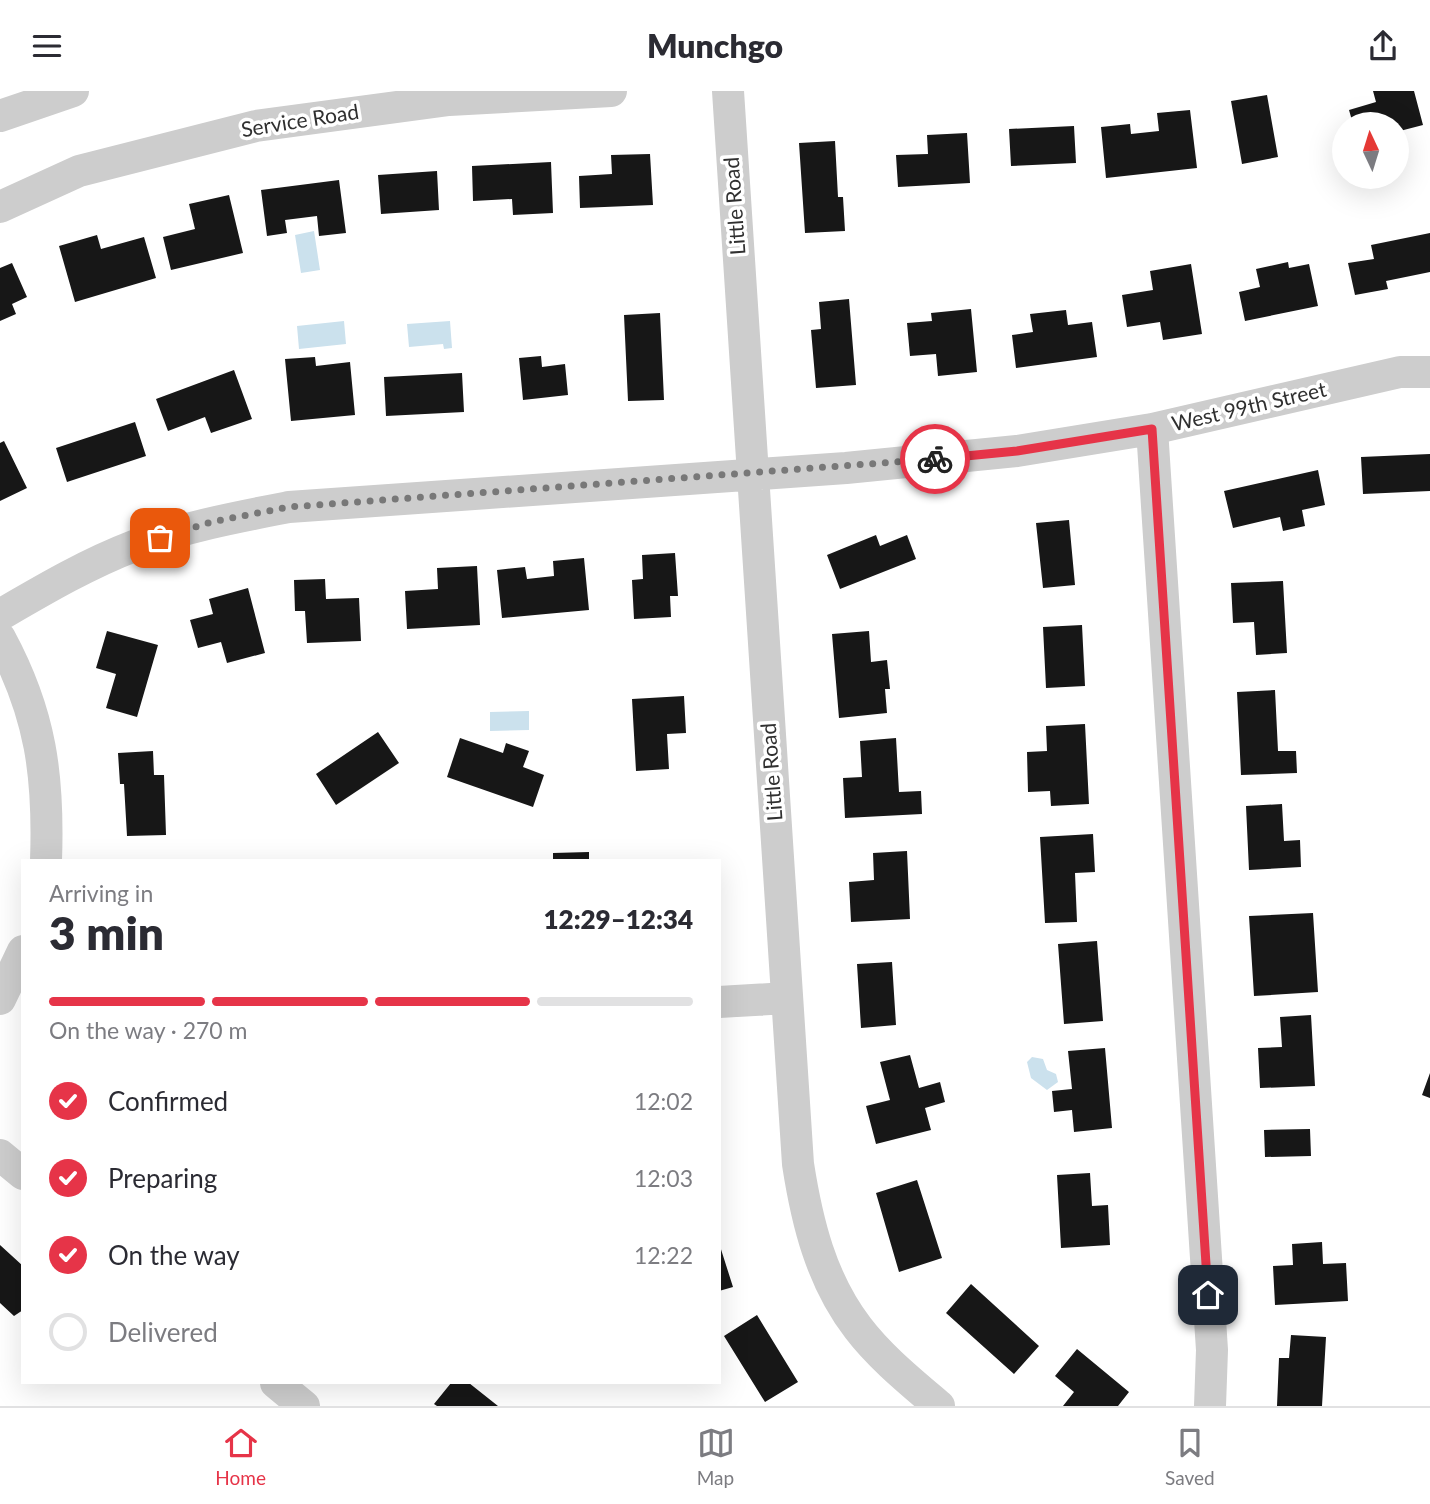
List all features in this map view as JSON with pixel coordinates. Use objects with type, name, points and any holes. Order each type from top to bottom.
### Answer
[{"type":"street","points":[[0,116],[73,91]]},
{"type":"street","name":"Service Road","points":[[0,207],[79,171],[256,125],[449,100],[611,91]]},
{"type":"street","name":"Little Road","points":[[728,91],[786,998],[798,1164],[807,1222],[828,1278],[858,1328],[939,1406]]},
{"type":"street","name":"West 99th Street","points":[[0,615],[60,580],[134,546],[211,522],[289,507],[753,474],[1017,451],[1152,429],[1400,372],[1430,372]]},
{"type":"street","points":[[1152,429],[1212,1350],[1210,1406]]},
{"type":"street","points":[[0,638],[21,675],[39,737],[48,800],[46,859]]},
{"type":"street","points":[[0,999],[21,955]]},
{"type":"street","points":[[721,1002],[786,998]]},
{"type":"street","points":[[0,1155],[21,1172]]},
{"type":"street","points":[[277,1384],[304,1406]]},
{"type":"water","points":[[314,231],[320,270],[301,273],[295,235]]},
{"type":"water","points":[[344,321],[346,344],[299,349],[297,326]]},
{"type":"water","points":[[450,321],[452,348],[444,349],[443,344],[409,347],[407,324]]},
{"type":"water","points":[[529,711],[529,730],[490,731],[490,712]]},
{"type":"water","points":[[1032,1057],[1043,1059],[1047,1070],[1056,1074],[1058,1082],[1047,1090],[1031,1078],[1027,1062]]},
{"type":"building","points":[[1373,91],[1414,91],[1423,125],[1409,129],[1409,112],[1350,112],[1376,102]]},
{"type":"building","points":[[1267,95],[1278,157],[1242,164],[1231,101]]},
{"type":"building","points":[[1190,110],[1197,168],[1106,178],[1101,127],[1130,124],[1131,134],[1159,131],[1157,113]]},
{"type":"building","points":[[1074,126],[1076,163],[1011,166],[1009,129]]},
{"type":"building","points":[[967,133],[970,183],[898,187],[896,155],[928,154],[927,135]]},
{"type":"building","points":[[835,141],[838,197],[843,197],[845,231],[805,233],[799,143]]},
{"type":"building","points":[[650,154],[653,205],[580,208],[579,176],[612,174],[611,155]]},
{"type":"building","points":[[551,162],[553,213],[513,215],[512,199],[473,201],[472,166]]},
{"type":"building","points":[[437,171],[439,210],[381,214],[378,175]]},
{"type":"building","points":[[339,180],[346,233],[319,236],[317,216],[285,220],[287,233],[267,236],[261,190]]},
{"type":"building","points":[[229,195],[243,253],[171,270],[163,237],[195,229],[189,204]]},
{"type":"building","points":[[1430,233],[1430,272],[1386,281],[1388,289],[1355,295],[1348,263],[1374,259],[1371,245]]},
{"type":"building","points":[[97,235],[101,249],[144,237],[156,278],[75,302],[59,246]]},
{"type":"building","points":[[1288,262],[1289,268],[1309,264],[1318,306],[1245,321],[1239,292],[1260,287],[1256,269]]},
{"type":"building","points":[[12,263],[27,297],[12,304],[16,314],[0,321],[0,268]]},
{"type":"building","points":[[1191,264],[1202,334],[1163,340],[1160,322],[1127,327],[1122,295],[1153,290],[1150,271]]},
{"type":"building","points":[[849,299],[856,385],[816,388],[811,330],[821,329],[819,302]]},
{"type":"building","points":[[971,309],[977,372],[938,376],[936,354],[910,356],[907,323],[932,321],[931,313]]},
{"type":"building","points":[[1066,310],[1068,325],[1092,322],[1097,357],[1016,368],[1012,335],[1033,332],[1030,314]]},
{"type":"building","points":[[660,313],[664,400],[628,401],[624,315]]},
{"type":"building","points":[[541,356],[542,367],[565,364],[568,395],[523,400],[519,358]]},
{"type":"building","points":[[315,357],[316,366],[350,362],[355,415],[291,421],[285,359]]},
{"type":"building","points":[[234,370],[252,419],[211,433],[205,417],[168,431],[156,399]]},
{"type":"building","points":[[462,373],[464,412],[386,416],[384,377]]},
{"type":"building","points":[[135,422],[146,456],[67,482],[56,448]]},
{"type":"building","points":[[4,441],[27,488],[0,501],[0,443]]},
{"type":"building","points":[[1430,454],[1430,491],[1363,494],[1361,457]]},
{"type":"building","points":[[1318,470],[1325,505],[1302,510],[1305,526],[1283,531],[1280,517],[1233,528],[1224,491]]},
{"type":"building","points":[[1069,520],[1075,585],[1043,588],[1036,523]]},
{"type":"building","points":[[876,535],[880,546],[907,535],[916,559],[840,589],[827,555]]},
{"type":"building","points":[[675,553],[678,596],[670,596],[671,617],[634,619],[632,580],[643,579],[642,555]]},
{"type":"building","points":[[584,558],[589,610],[502,618],[497,570],[525,567],[527,579],[554,576],[553,561]]},
{"type":"building","points":[[477,566],[480,625],[407,629],[405,591],[438,589],[437,568]]},
{"type":"building","points":[[325,579],[326,599],[359,598],[361,641],[307,643],[305,611],[295,611],[294,580]]},
{"type":"building","points":[[1283,581],[1287,653],[1256,655],[1254,622],[1233,623],[1231,583]]},
{"type":"building","points":[[248,588],[265,653],[227,663],[221,642],[198,648],[190,620],[213,614],[209,599]]},
{"type":"building","points":[[1082,625],[1085,686],[1046,688],[1043,627]]},
{"type":"building","points":[[107,631],[158,645],[137,717],[106,708],[116,674],[96,668]]},
{"type":"building","points":[[869,631],[871,662],[887,660],[890,689],[885,689],[887,713],[839,718],[832,634]]},
{"type":"building","points":[[1275,690],[1278,751],[1296,751],[1297,773],[1241,775],[1237,692]]},
{"type":"building","points":[[684,696],[686,733],[667,734],[669,769],[636,771],[632,699]]},
{"type":"building","points":[[1085,724],[1089,804],[1051,806],[1050,791],[1028,792],[1027,752],[1047,751],[1046,726]]},
{"type":"building","points":[[378,732],[399,763],[336,805],[316,774]]},
{"type":"building","points":[[460,738],[503,753],[506,743],[529,751],[523,767],[544,775],[533,807],[447,777]]},
{"type":"building","points":[[896,738],[899,792],[921,791],[922,814],[845,818],[843,778],[862,777],[860,741]]},
{"type":"building","points":[[153,751],[154,775],[164,775],[166,835],[127,836],[124,784],[120,784],[118,753]]},
{"type":"building","points":[[1282,804],[1284,841],[1300,840],[1301,867],[1249,870],[1246,806]]},
{"type":"building","points":[[1093,834],[1095,872],[1075,873],[1077,922],[1045,923],[1040,837]]},
{"type":"building","points":[[907,851],[910,919],[851,922],[849,882],[874,880],[873,853]]},
{"type":"building","points":[[589,852],[589,859],[553,859],[553,853]]},
{"type":"building","points":[[1313,913],[1318,992],[1254,996],[1249,916]]},
{"type":"building","points":[[1097,941],[1103,1021],[1064,1024],[1058,944]]},
{"type":"building","points":[[892,962],[896,1025],[861,1028],[857,964]]},
{"type":"building","points":[[1311,1015],[1315,1086],[1260,1088],[1258,1048],[1282,1047],[1280,1017]]},
{"type":"building","points":[[1105,1048],[1112,1128],[1074,1132],[1072,1110],[1054,1112],[1052,1091],[1072,1089],[1068,1051]]},
{"type":"building","points":[[910,1055],[919,1088],[940,1082],[945,1102],[925,1108],[931,1130],[876,1144],[866,1106],[890,1100],[880,1062]]},
{"type":"building","points":[[1430,1073],[1430,1098],[1422,1095]]},
{"type":"building","points":[[1310,1129],[1311,1156],[1265,1157],[1264,1130]]},
{"type":"building","points":[[1090,1173],[1092,1206],[1108,1205],[1110,1245],[1061,1248],[1057,1175]]},
{"type":"building","points":[[917,1180],[942,1258],[899,1272],[876,1193]]},
{"type":"building","points":[[1322,1242],[1323,1264],[1346,1263],[1348,1301],[1275,1305],[1273,1266],[1293,1265],[1292,1244]]},
{"type":"building","points":[[0,1245],[21,1264],[21,1311],[14,1316],[0,1303]]},
{"type":"building","points":[[721,1249],[733,1287],[721,1290]]},
{"type":"building","points":[[971,1284],[1039,1346],[1014,1374],[946,1313]]},
{"type":"building","points":[[757,1315],[798,1382],[765,1402],[724,1336]]},
{"type":"building","points":[[1291,1335],[1326,1337],[1322,1406],[1277,1406],[1279,1358],[1289,1358]]},
{"type":"building","points":[[1077,1349],[1129,1392],[1118,1406],[1063,1406],[1074,1392],[1055,1376]]},
{"type":"building","points":[[450,1384],[470,1384],[498,1406],[437,1406],[434,1404]]},
{"type":"way so far","points":[[160,538],[211,522],[289,507],[935,459]]},
{"type":"route","points":[[935,459],[1017,451],[1152,429],[1208,1295]]}]
